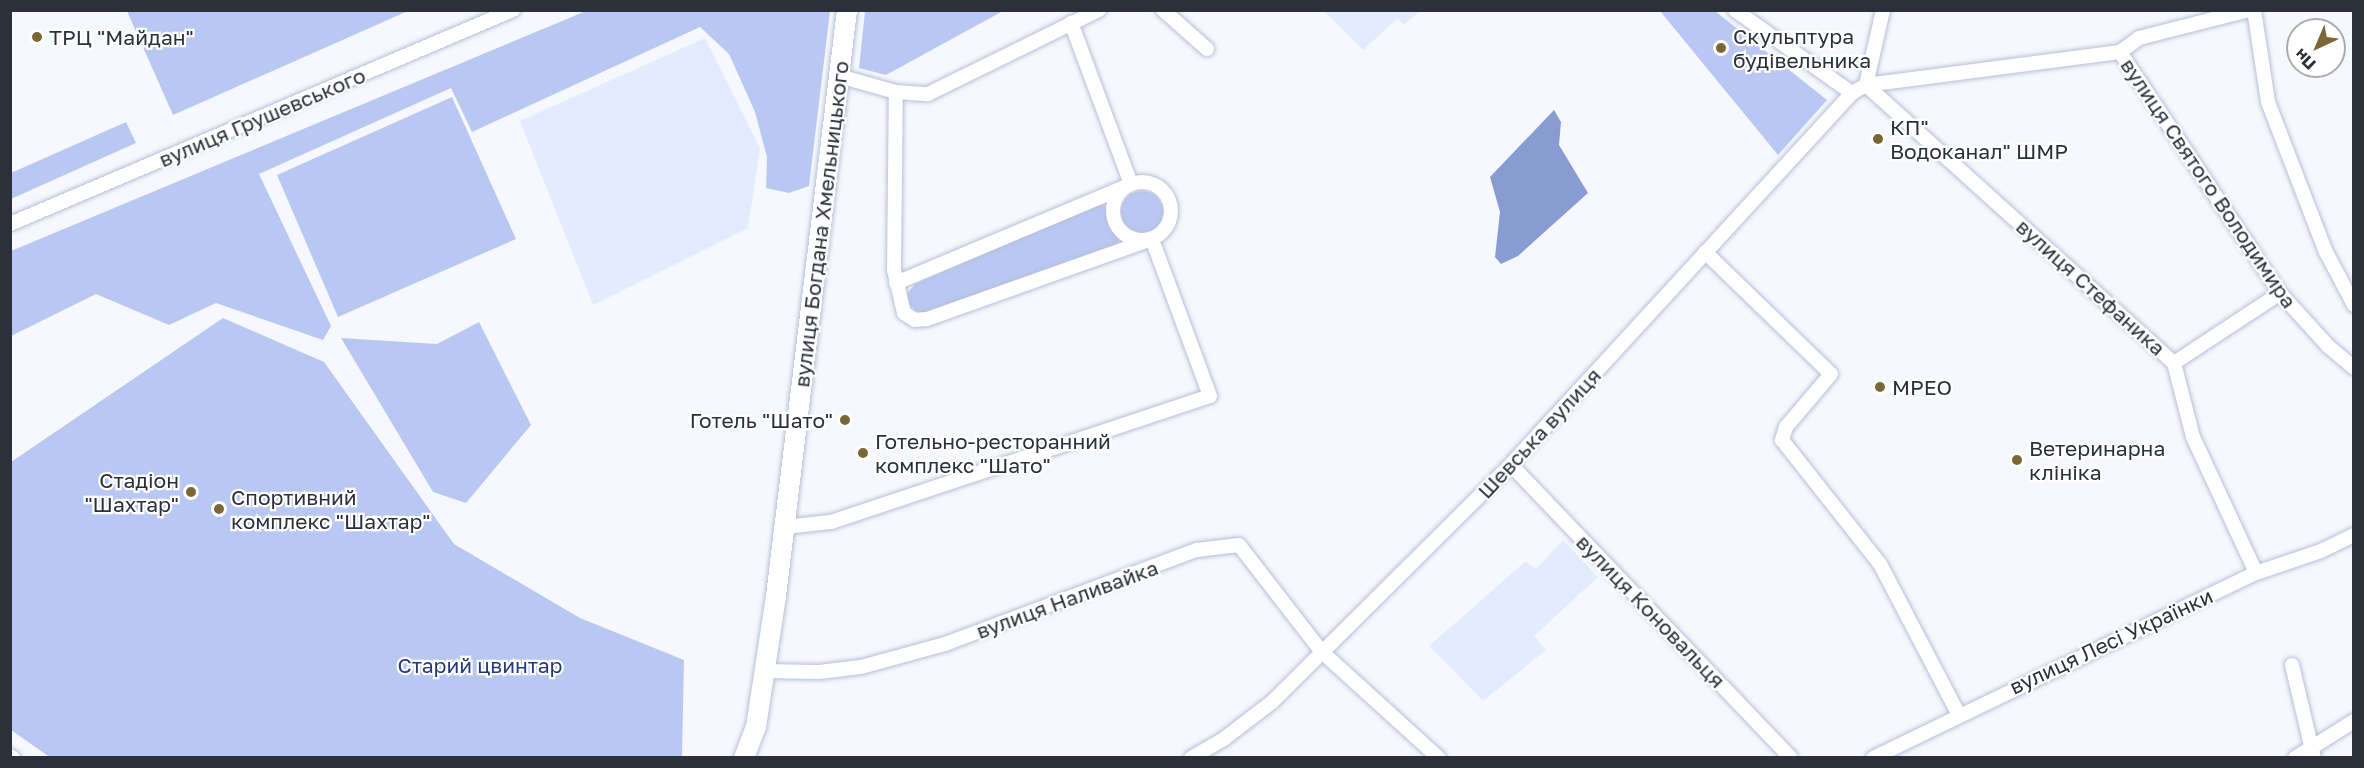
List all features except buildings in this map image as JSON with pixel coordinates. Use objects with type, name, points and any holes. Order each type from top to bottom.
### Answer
[{"type":"main road","name":"вулиця Богдана Хмельницького","points":[[744,758],[756,727],[784,527],[847,10]]},
{"type":"street","name":"вулиця Грушевського","points":[[10,224],[513,10]]},
{"type":"street","points":[[839,76],[896,92],[928,94],[1099,10]]},
{"type":"street","points":[[1163,10],[1207,49]]},
{"type":"street","points":[[1735,10],[1852,93]]},
{"type":"street","points":[[1866,85],[1883,10]]},
{"type":"street","points":[[2254,10],[2268,102],[2326,252],[2354,305]]},
{"type":"street","points":[[2120,52],[2139,38],[2247,11]]},
{"type":"street","points":[[1071,23],[1131,184]]},
{"type":"street","name":"вулиця Святого Володимира","points":[[1866,85],[2120,52],[2280,293],[2328,346],[2354,368]]},
{"type":"street","name":"Шевська вулиця","points":[[1191,758],[1225,738],[1272,702],[1511,465],[1852,93],[1866,85]]},
{"type":"street","name":"вулиця Стефаника","points":[[1866,85],[2174,363],[2193,437],[2256,573]]},
{"type":"street","points":[[896,92],[896,283],[904,313],[915,320],[927,319],[1152,239],[1168,226],[1171,216],[1167,198],[1156,186],[1131,184],[896,283]]},
{"type":"street","points":[[1131,184],[1115,200],[1114,222],[1130,238],[1152,239]]},
{"type":"street","points":[[784,527],[831,522],[1210,396],[1152,239]]},
{"type":"street","points":[[1705,252],[1831,374],[1786,427],[1782,440],[1880,564],[1958,713]]},
{"type":"street","points":[[2174,363],[2280,293]]},
{"type":"street","name":"вулиця Коновальця","points":[[1511,465],[1791,758]]},
{"type":"street","name":"вулиця Лесі Українки","points":[[1883,755],[1958,713],[2256,573],[2321,551],[2354,535]]},
{"type":"street","name":"вулиця Наливайка","points":[[763,671],[819,672],[861,667],[945,644],[1197,550],[1239,545],[1322,652]]},
{"type":"street","points":[[1322,652],[1439,758]]},
{"type":"street","points":[[2292,665],[2312,753]]},
{"type":"street","points":[[2295,758],[2312,753],[2354,720]]},
{"type":"shaded area","points":[[1324,11],[1420,11],[1404,25],[1398,18],[1363,50]]},
{"type":"shaded area","points":[[705,38],[760,148],[748,228],[593,305],[520,121]]},
{"type":"shaded area","points":[[1554,110],[1561,122],[1559,145],[1588,193],[1518,256],[1501,264],[1495,257],[1500,212],[1490,177]]},
{"type":"shaded area","points":[[1563,540],[1598,577],[1534,636],[1546,650],[1483,701],[1429,646],[1526,561],[1536,569]]},
{"type":"green space","points":[[865,10],[1003,11],[886,75],[859,68]]},
{"type":"green space","points":[[127,11],[408,11],[173,115]]},
{"type":"green space","points":[[586,11],[830,11],[809,186],[789,193],[766,188],[767,157],[755,112],[729,54],[700,27],[472,132],[451,88],[259,174],[331,326],[323,340],[216,303],[169,325],[96,294],[11,336],[11,251]]},
{"type":"green space","points":[[1660,11],[1715,11],[1827,100],[1778,155]]},
{"type":"green space","points":[[452,97],[516,239],[338,317],[277,175]]},
{"type":"green space","points":[[126,122],[136,143],[11,199],[11,173]]},
{"type":"green space","points":[[1142,191],[1157,197],[1163,212],[1157,227],[1142,233],[1127,227],[1121,212],[1127,197]]},
{"type":"green space","points":[[1099,204],[1106,206],[1119,240],[1116,247],[928,314],[916,311],[908,303],[907,294],[915,284]]},
{"type":"green space","name":"Спортивний комплекс \"Шахтар\"","points":[[223,318],[324,362],[454,544],[580,618],[684,660],[682,757],[51,758],[11,730],[11,462]]},
{"type":"green space","points":[[479,322],[531,425],[466,503],[433,492],[341,338],[437,344]]},
{"type":"place","name":"ТРЦ \"Майдан\"","points":[[37,37]]},
{"type":"place","name":"Скульптура будівельника","points":[[1721,48]]},
{"type":"place","name":"КП\" Водоканал\" ШМР","points":[[1878,139]]},
{"type":"place","name":"МРЕО","points":[[1880,387]]},
{"type":"place","name":"Готель \"Шато\"","points":[[845,420]]},
{"type":"place","name":"Готельно-ресторанний комплекс \"Шато\"","points":[[863,453]]},
{"type":"place","name":"Ветеринарна клініка","points":[[2017,460]]},
{"type":"place","name":"Стадіон \"Шахтар\"","points":[[191,492]]},
{"type":"place","name":"Спортивний комплекс \"Шахтар\"","points":[[219,509]]},
{"type":"park label","name":"Старий цвинтар","points":[[480,665]]}]
